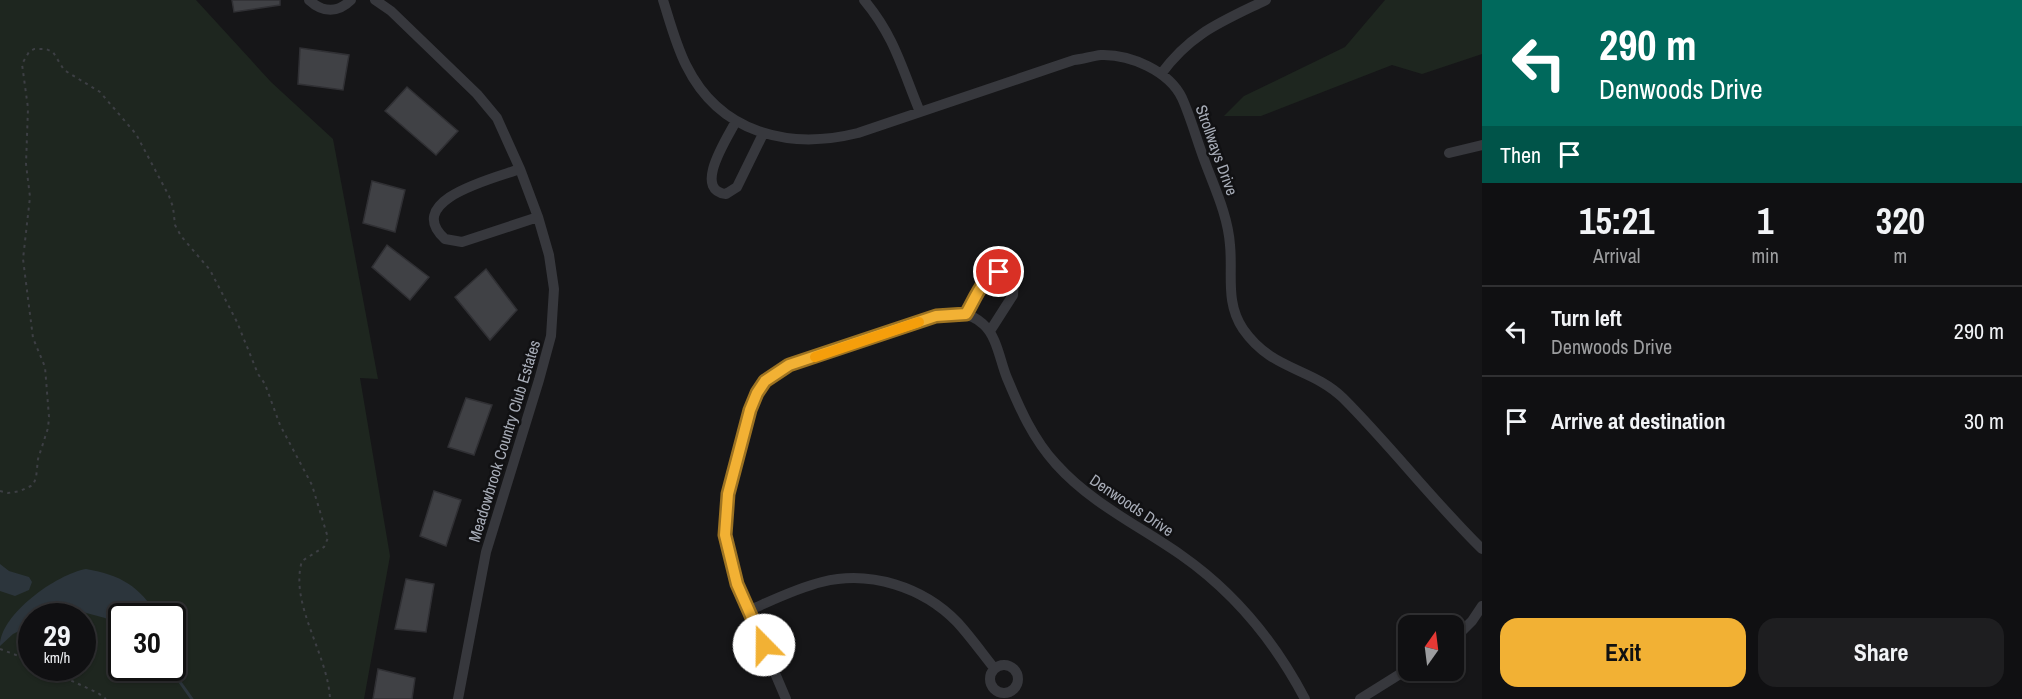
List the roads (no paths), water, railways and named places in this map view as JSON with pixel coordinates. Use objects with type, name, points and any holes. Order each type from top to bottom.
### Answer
[{"type":"street","points":[[309,0],[316,7],[325,10],[345,7],[351,0]]},
{"type":"street","name":"Meadowbrook Country Club Estates","points":[[375,0],[391,11],[477,94],[496,118],[520,169],[538,217],[549,255],[555,289],[550,336],[536,392],[486,552],[458,699]]},
{"type":"street","name":"Strollways Drive","points":[[663,0],[687,67],[712,100],[736,121],[763,134],[808,140],[831,140],[1074,60],[1101,55],[1128,58],[1161,74],[1181,96],[1222,209],[1231,246],[1229,284],[1232,301],[1243,328],[1263,351],[1280,364],[1310,376],[1341,397],[1482,549]]},
{"type":"street","points":[[864,0],[887,31],[897,50],[920,112]]},
{"type":"street","points":[[1161,74],[1175,55],[1195,37],[1266,0]]},
{"type":"street","points":[[736,121],[711,173],[711,184],[718,192],[726,194],[737,187],[763,134]]},
{"type":"street","points":[[1449,153],[1482,145]]},
{"type":"street","points":[[520,169],[443,199],[434,213],[435,226],[445,238],[462,242],[538,217]]},
{"type":"street","points":[[786,699],[737,584],[729,557],[725,515],[728,494],[750,410],[765,381],[789,365],[902,327],[936,316],[966,314],[982,323],[990,332],[1013,295],[1014,280],[1008,274],[996,272],[991,275],[966,314]]},
{"type":"street","name":"Denwoods Drive","points":[[990,332],[1024,418],[1044,451],[1070,480],[1096,502],[1181,555],[1233,598],[1288,667],[1305,699]]},
{"type":"street","points":[[750,610],[825,581],[849,578],[895,584],[915,591],[936,604],[956,621],[994,668]]},
{"type":"street","points":[[1464,629],[1482,606]]},
{"type":"street","points":[[1359,699],[1398,675]]},
{"type":"waterway","points":[[179,681],[192,699]]}]
